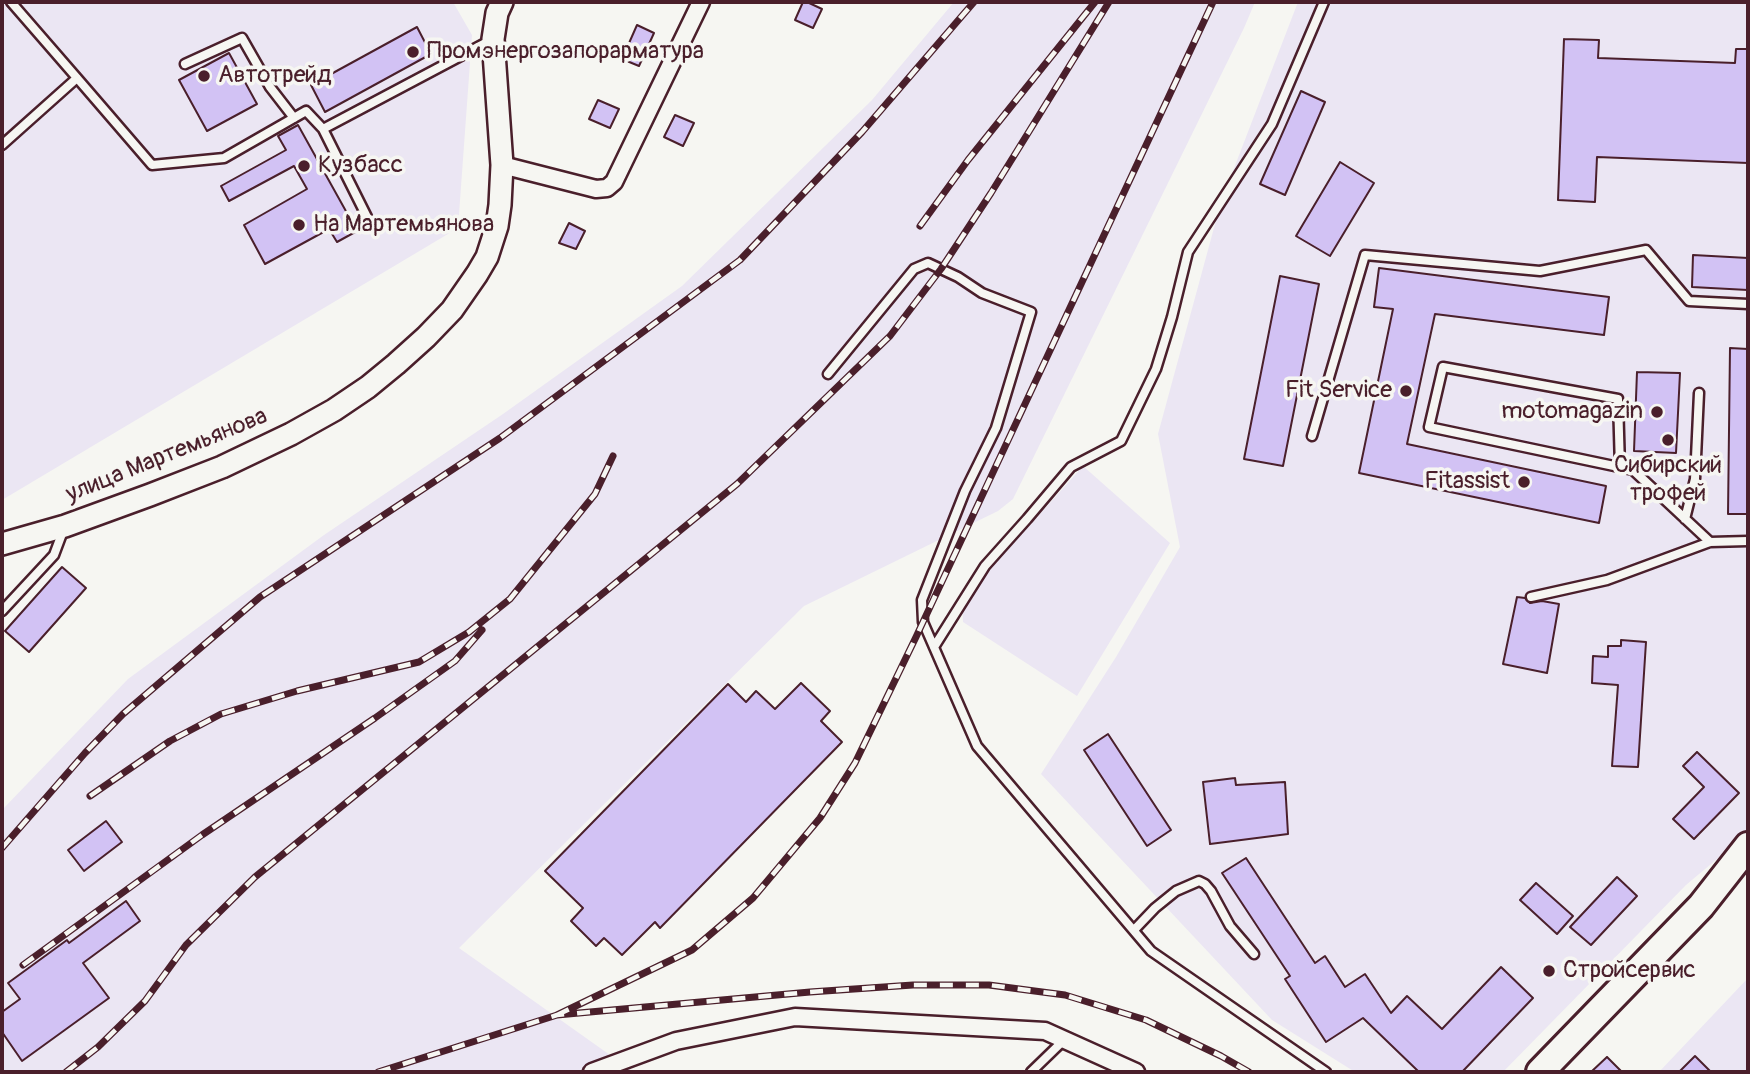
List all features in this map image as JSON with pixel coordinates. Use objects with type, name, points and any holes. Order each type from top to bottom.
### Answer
[{"type":"main road","points":[[1540,1072],[1701,906],[1738,876],[1748,846]]},
{"type":"street","points":[[502,165],[596,189],[607,188],[614,182],[701,2]]},
{"type":"street","name":"улица Мартемьянова","points":[[2,544],[65,526],[222,467],[268,445],[334,410],[368,387],[426,337],[452,310],[482,265],[497,226],[502,165],[493,39],[496,6]]},
{"type":"street","points":[[592,1072],[676,1041],[794,1017],[1045,1031],[1136,1072]]},
{"type":"lane","points":[[11,2],[152,165],[225,158],[306,111],[323,129],[367,217]]},
{"type":"lane","points":[[934,647],[985,566],[1071,467],[1121,440],[1156,369],[1188,252],[1272,124],[1324,2]]},
{"type":"lane","points":[[184,64],[242,38],[270,87],[294,118]]},
{"type":"lane","points":[[323,129],[493,39]]},
{"type":"lane","points":[[2,145],[77,78]]},
{"type":"lane","points":[[1311,436],[1365,255],[1540,271],[1646,250],[1689,301],[1748,304]]},
{"type":"lane","points":[[828,374],[914,270],[928,263],[958,277],[982,293],[1031,313],[996,428],[965,491],[922,600],[923,621],[977,746],[1151,951],[1326,1072]]},
{"type":"lane","points":[[1620,468],[1618,399],[1443,367],[1429,427],[1620,468],[1633,470],[1710,542]]},
{"type":"lane","points":[[1685,519],[1695,479],[1699,393]]},
{"type":"lane","points":[[2,611],[54,555],[65,526]]},
{"type":"lane","points":[[1531,597],[1607,580],[1710,542],[1748,541]]},
{"type":"lane","points":[[1134,930],[1176,891],[1199,881],[1211,891],[1230,926],[1254,954]]},
{"type":"lane","points":[[1031,1072],[1064,1040]]},
{"type":"shaded area","points":[[2,2],[453,2],[472,35],[458,228],[2,500]]},
{"type":"shaded area","points":[[954,2],[1255,2],[1013,499],[998,511],[804,606],[459,948],[634,1072],[2,1072],[2,810],[128,679],[324,535],[503,414],[682,286],[872,100]]},
{"type":"shaded area","points":[[1298,2],[1748,2],[1748,833],[1686,885],[1503,1072],[1355,1072],[1272,1020],[1041,774],[1116,657],[1180,547],[1158,434],[1221,202]]},
{"type":"shaded area","points":[[1083,466],[1170,543],[1077,696],[963,622],[962,601]]},
{"type":"shaded area","points":[[1748,978],[1748,1072],[1659,1072]]},
{"type":"building","points":[[803,2],[822,9],[813,28],[795,20]]},
{"type":"building","points":[[637,25],[654,33],[639,66],[622,59]]},
{"type":"building","points":[[417,27],[431,54],[325,112],[311,85]]},
{"type":"building","points":[[1564,39],[1599,40],[1598,58],[1735,63],[1736,49],[1748,49],[1748,163],[1597,157],[1595,202],[1558,200]]},
{"type":"building","points":[[229,53],[257,104],[207,131],[179,80]]},
{"type":"building","points":[[1301,91],[1325,102],[1285,195],[1260,184]]},
{"type":"building","points":[[598,100],[619,109],[610,128],[589,119]]},
{"type":"building","points":[[675,115],[694,123],[683,146],[664,137]]},
{"type":"building","points":[[298,125],[357,231],[337,242],[329,229],[265,264],[244,225],[307,189],[294,166],[229,201],[221,186],[286,150],[278,136]]},
{"type":"building","points":[[1340,162],[1374,183],[1330,256],[1296,236]]},
{"type":"building","points":[[569,223],[585,231],[576,249],[559,243]]},
{"type":"building","points":[[1693,255],[1748,258],[1748,290],[1692,287]]},
{"type":"building","points":[[1379,268],[1609,297],[1604,335],[1435,314],[1407,444],[1606,486],[1599,523],[1359,473],[1393,309],[1374,307]]},
{"type":"building","points":[[1280,276],[1319,284],[1283,466],[1244,459]]},
{"type":"building","points":[[1730,348],[1748,349],[1748,514],[1728,514]]},
{"type":"building","name":"motomagazin","points":[[1637,372],[1680,373],[1676,453],[1634,451]]},
{"type":"building","points":[[62,567],[86,588],[29,652],[5,631]]},
{"type":"building","points":[[1517,597],[1525,598],[1530,603],[1542,601],[1559,604],[1547,673],[1503,664]]},
{"type":"building","points":[[1621,640],[1646,642],[1638,767],[1612,766],[1618,685],[1592,683],[1593,656],[1608,657],[1608,646],[1621,646]]},
{"type":"building","points":[[801,683],[830,711],[821,721],[842,742],[660,928],[655,922],[622,955],[604,938],[596,946],[571,921],[583,908],[545,871],[728,684],[746,702],[756,691],[775,709]]},
{"type":"building","points":[[1108,734],[1171,830],[1147,846],[1084,750]]},
{"type":"building","points":[[1697,752],[1739,793],[1694,839],[1673,819],[1704,787],[1683,766]]},
{"type":"building","points":[[1235,778],[1236,785],[1285,782],[1288,834],[1210,844],[1203,782]]},
{"type":"building","points":[[106,821],[122,842],[84,871],[68,850]]},
{"type":"building","points":[[1246,858],[1315,963],[1325,956],[1345,987],[1365,974],[1391,1013],[1407,996],[1442,1029],[1501,967],[1533,998],[1462,1072],[1419,1072],[1363,1018],[1326,1042],[1285,979],[1290,976],[1222,873]]},
{"type":"building","points":[[1617,877],[1637,896],[1591,945],[1570,927]]},
{"type":"building","points":[[1536,883],[1573,916],[1557,934],[1520,900]]},
{"type":"building","points":[[126,901],[140,921],[83,963],[109,998],[22,1061],[2,1032],[2,1012],[20,999],[8,983]]},
{"type":"building","points":[[1695,1056],[1711,1072],[1679,1072]]},
{"type":"building","points":[[1607,1057],[1622,1072],[1591,1072]]},
{"type":"railway","points":[[2,848],[123,714],[260,597],[500,438],[740,260],[862,132],[974,2]]},
{"type":"railway","points":[[920,226],[968,160],[1095,2]]},
{"type":"railway","points":[[66,1072],[98,1047],[145,1001],[186,945],[255,877],[737,484],[890,336],[941,269],[991,193],[1109,2]]},
{"type":"railway","points":[[557,1015],[692,950],[753,898],[820,818],[855,763],[916,637],[1213,2]]},
{"type":"railway","points":[[90,796],[170,741],[221,714],[297,691],[419,662],[469,632],[510,599],[595,494],[613,456]]},
{"type":"railway","points":[[23,965],[202,835],[455,661],[482,630]]},
{"type":"railway","points":[[378,1072],[557,1015],[913,985],[989,985],[1065,995],[1146,1020],[1249,1072]]},
{"type":"place","name":"Промэнергозапорарматура","points":[[413,52]]},
{"type":"place","name":"Автотрейд","points":[[204,76]]},
{"type":"place","name":"Кузбасс","points":[[304,166]]},
{"type":"place","name":"На Мартемьянова","points":[[299,225]]},
{"type":"place","name":"Fit Service","points":[[1406,391]]},
{"type":"place","name":"motomagazin","points":[[1657,412]]},
{"type":"place","name":"Сибирский трофей","points":[[1668,440]]},
{"type":"place","name":"Fitassist","points":[[1524,482]]},
{"type":"place","name":"Стройсервис","points":[[1549,971]]}]
